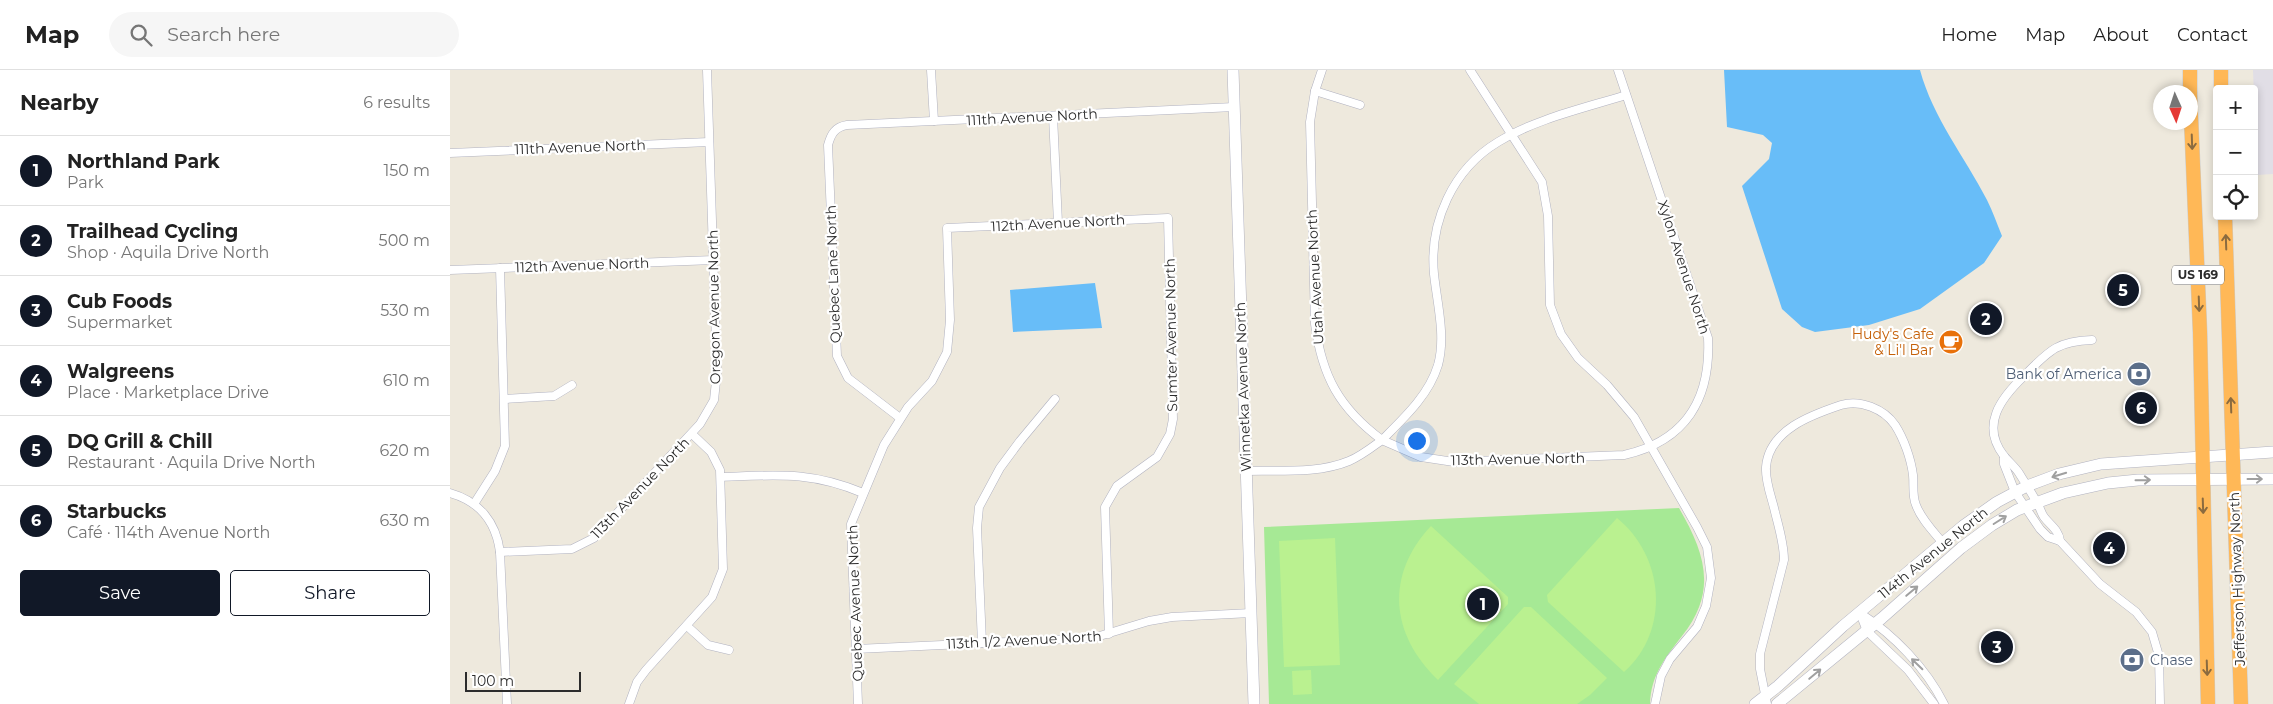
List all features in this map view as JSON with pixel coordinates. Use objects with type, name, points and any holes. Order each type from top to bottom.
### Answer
[{"type":"highway","name":"US 169","points":[[2190,70],[2190,85]]},
{"type":"highway","points":[[2221,70],[2221,85]]},
{"type":"highway","name":"US 169","points":[[2192,130],[2200,332],[2208,704]]},
{"type":"highway","name":"US 169","points":[[2225,220],[2233,454]]},
{"type":"highway","name":"Jefferson Highway North","points":[[2233,454],[2241,704]]},
{"type":"street","name":"Oregon Avenue North","points":[[692,434],[708,412],[717,387],[707,70]]},
{"type":"street","points":[[931,70],[934,122]]},
{"type":"street","name":"Winnetka Avenue North","points":[[1233,70],[1254,704]]},
{"type":"street","name":"Utah Avenue North","points":[[1322,70],[1312,108],[1310,140],[1315,324],[1318,346],[1329,382],[1345,407],[1382,440]]},
{"type":"street","points":[[1470,70],[1538,175],[1547,200],[1550,305],[1554,320],[1569,346],[1634,417],[1701,533],[1707,547],[1711,570],[1711,585],[1704,612],[1697,627],[1666,667],[1659,683],[1655,704]]},
{"type":"street","name":"Xylon Avenue North","points":[[1618,70],[1708,338],[1707,373],[1704,390],[1695,408],[1676,431],[1650,447]]},
{"type":"street","points":[[1315,91],[1360,105]]},
{"type":"street","points":[[1246,471],[1329,466],[1349,461],[1366,452],[1382,440],[1418,401],[1432,381],[1438,364],[1441,346],[1433,256],[1439,217],[1446,199],[1468,166],[1497,142],[1511,134],[1626,95]]},
{"type":"street","name":"111th Avenue North","points":[[833,132],[837,128],[847,125],[1234,107]]},
{"type":"street","points":[[1052,116],[1058,223]]},
{"type":"street","name":"Quebec Lane North","points":[[833,132],[828,145],[837,356],[848,378],[900,418]]},
{"type":"street","name":"111th Avenue North","points":[[450,153],[709,142]]},
{"type":"street","name":"112th Avenue North","points":[[947,228],[1168,218]]},
{"type":"street","name":"Sumter Avenue North","points":[[1109,634],[1105,508],[1117,486],[1157,457],[1170,434],[1173,419],[1168,218]]},
{"type":"street","name":"Quebec Avenue North","points":[[858,704],[850,533],[853,517],[884,445],[900,418],[932,381],[947,352],[950,320],[947,228]]},
{"type":"street","name":"112th Avenue North","points":[[450,270],[714,260]]},
{"type":"street","points":[[474,504],[495,471],[505,446],[500,268]]},
{"type":"street","points":[[2060,541],[2060,535],[2042,515],[2037,502],[2018,472],[2004,456],[1994,430],[1996,409],[2005,396],[2059,345],[2078,340],[2092,340]]},
{"type":"street","points":[[505,399],[554,396],[572,385]]},
{"type":"street","points":[[982,643],[977,528],[980,506],[1005,461],[1055,399]]},
{"type":"street","points":[[1766,700],[1760,669],[1760,654],[1784,560],[1784,548],[1766,467],[1774,445],[1784,432],[1799,423],[1846,404],[1860,404],[1872,407],[1887,416],[1897,430],[1906,449],[1912,469],[1916,507],[1942,542]]},
{"type":"street","points":[[629,704],[641,676],[712,597],[723,570],[720,470],[711,452],[692,434]]},
{"type":"street","name":"113th Avenue North","points":[[500,552],[566,550],[583,545],[594,538],[692,434]]},
{"type":"street","name":"113th Avenue North","points":[[1382,440],[1421,456],[1454,462],[1612,456],[1636,452],[1650,447]]},
{"type":"street","name":"114th Avenue North","points":[[1755,704],[1766,700],[1843,626],[1860,614],[1942,542],[1986,510],[2027,486],[2059,474],[2101,464],[2273,452]]},
{"type":"street","points":[[2004,456],[2004,464],[2015,492],[2024,508],[2048,538],[2060,541],[2096,580],[2136,612],[2152,632],[2159,656],[2160,704]]},
{"type":"street","points":[[721,477],[805,475],[823,478],[863,492]]},
{"type":"street","name":"114th Avenue North","points":[[1777,704],[1871,627],[1972,539],[2003,518],[2037,502],[2063,493],[2108,483],[2138,480],[2273,479]]},
{"type":"street","points":[[450,493],[474,504],[492,523],[497,535],[500,552],[507,704]]},
{"type":"street","name":"113th 1/2 Avenue North","points":[[856,648],[1076,639],[1109,634],[1172,617],[1250,612]]},
{"type":"street","points":[[1860,614],[1908,670],[1934,704]]},
{"type":"street","points":[[687,626],[708,645],[729,650]]},
{"type":"street","points":[[1871,627],[1922,669],[1944,704]]},
{"type":"shaded area","points":[[2253,70],[2273,70],[2273,174],[2258,175],[2258,85],[2254,85]]},
{"type":"green space","points":[[1679,508],[1696,541],[1701,556],[1704,588],[1693,619],[1660,667],[1653,684],[1650,704],[1269,704],[1264,527]]},
{"type":"green space","points":[[1617,518],[1633,534],[1645,552],[1652,572],[1656,594],[1655,615],[1649,636],[1639,655],[1624,672],[1548,602],[1547,595]]},
{"type":"green space","points":[[1431,526],[1508,597],[1508,604],[1438,680],[1422,662],[1410,643],[1403,624],[1399,604],[1400,584],[1406,564],[1416,545]]},
{"type":"green space","points":[[1335,538],[1340,665],[1284,667],[1279,541]]},
{"type":"green space","points":[[1524,607],[1531,607],[1607,678],[1590,695],[1577,704],[1479,704],[1454,684]]},
{"type":"green space","points":[[1311,670],[1312,694],[1293,695],[1292,671]]},
{"type":"water","points":[[1724,70],[1920,70],[1933,105],[1987,200],[2002,236],[1984,263],[1920,309],[1869,325],[1815,332],[1802,327],[1782,309],[1742,186],[1769,159],[1772,143],[1763,135],[1727,127]]},
{"type":"water","points":[[1095,283],[1102,328],[1013,332],[1010,290]]},
{"type":"place","name":"DQ Grill & Chill","points":[[2123,290]]},
{"type":"place","name":"Trailhead Cycling","points":[[1986,319]]},
{"type":"place","name":"Hudy's Cafe & Li'l Bar","points":[[1951,342]]},
{"type":"place","name":"Bank of America","points":[[2139,374]]},
{"type":"place","name":"Starbucks","points":[[2141,408]]},
{"type":"place","name":"Walgreens","points":[[2109,548]]},
{"type":"place","name":"Northland Park","points":[[1483,604]]},
{"type":"place","name":"Cub Foods","points":[[1997,647]]},
{"type":"place","name":"Chase","points":[[2132,660]]}]
